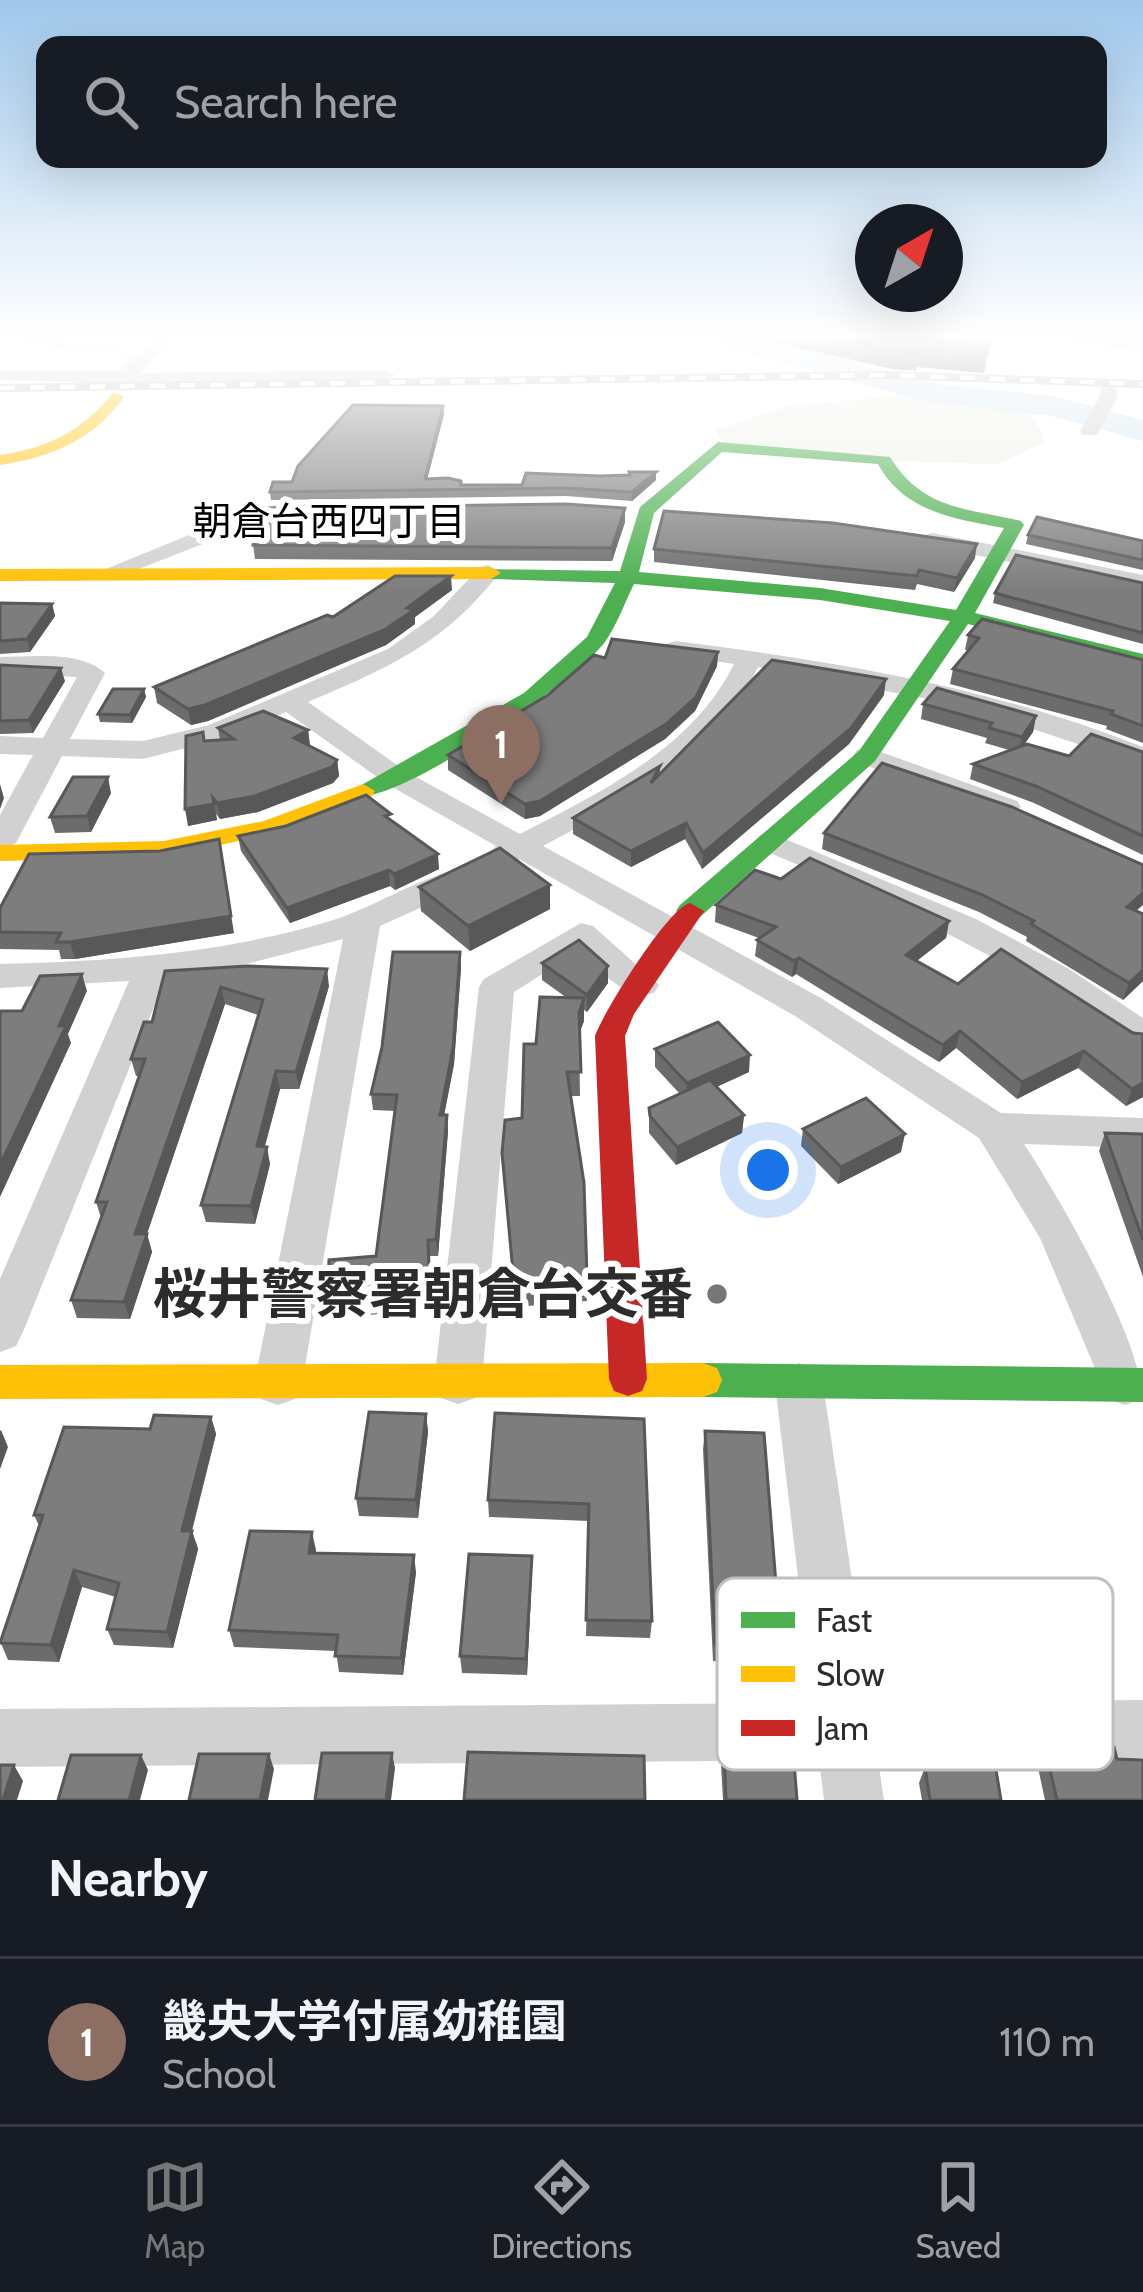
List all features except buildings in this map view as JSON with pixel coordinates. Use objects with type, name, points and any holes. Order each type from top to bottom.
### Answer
[{"type":"street","points":[[0,460],[44,452],[89,435],[98,422]]},
{"type":"street","points":[[1090,431],[1093,422]]},
{"type":"street","points":[[618,642],[628,575],[647,511],[718,447],[884,460],[886,473],[898,486],[923,500],[1015,525],[963,616],[867,756],[670,928],[641,986],[622,1002],[610,1036],[628,1379]]},
{"type":"street","points":[[112,571],[268,511],[332,509]]},
{"type":"street","points":[[916,538],[1000,550],[1143,582]]},
{"type":"street","points":[[0,745],[143,750],[219,731],[397,654],[443,621],[488,572]]},
{"type":"street","points":[[0,574],[488,572],[788,586],[963,616],[1143,662]]},
{"type":"street","points":[[0,853],[164,849],[271,827],[397,778],[618,642],[918,683],[1099,738],[1143,758]]},
{"type":"street","points":[[0,976],[151,970],[234,959],[322,937],[434,892],[620,789],[683,745],[727,702],[750,658]]},
{"type":"street","points":[[0,665],[66,665],[92,673],[0,843]]},
{"type":"street","points":[[0,1382],[628,1379],[1134,1384],[1059,1232],[993,1128],[826,1018],[397,778],[289,701]]},
{"type":"street","points":[[867,756],[1042,823]]},
{"type":"street","points":[[771,842],[1006,947],[1084,991],[1143,1036]]},
{"type":"street","points":[[278,1384],[364,920]]},
{"type":"street","points":[[458,1383],[497,987],[581,934],[641,986]]},
{"type":"street","points":[[0,1332],[151,970]]},
{"type":"street","points":[[993,1128],[1143,1132]]},
{"type":"street","points":[[799,1384],[825,1578]]},
{"type":"street","points":[[1113,1729],[1143,1729]]},
{"type":"street","points":[[0,1738],[717,1731]]},
{"type":"street","points":[[850,1770],[854,1800]]},
{"type":"shaded area","points":[[740,422],[1034,422],[1045,442],[998,464],[877,461],[723,444],[716,430]]},
{"type":"waterway","points":[[1111,422],[1143,431]]},
{"type":"traffic: fast","points":[[363,791],[397,778],[532,698],[596,640],[629,575],[646,511],[718,447],[884,460],[893,477],[922,500],[1015,525],[963,616],[867,756],[690,911]]},
{"type":"traffic: fast","points":[[491,573],[658,579],[820,594],[981,621],[1143,661]]},
{"type":"traffic: fast","points":[[703,1380],[1143,1385]]},
{"type":"traffic: slow","points":[[0,460],[52,448],[95,422]]},
{"type":"traffic: slow","points":[[0,575],[491,573]]},
{"type":"traffic: slow","points":[[0,853],[164,849],[271,827],[363,791]]},
{"type":"traffic: slow","points":[[0,1382],[703,1380]]},
{"type":"traffic: jam","points":[[628,1379],[610,1036],[622,1009],[690,911]]},
{"type":"place","name":"畿央大学付属幼稚園","points":[[501,804]]},
{"type":"place","name":"桜井警察署朝倉台交番","points":[[717,1294]]},
{"type":"district","name":"朝倉台西四丁目","points":[[329,521]]}]
